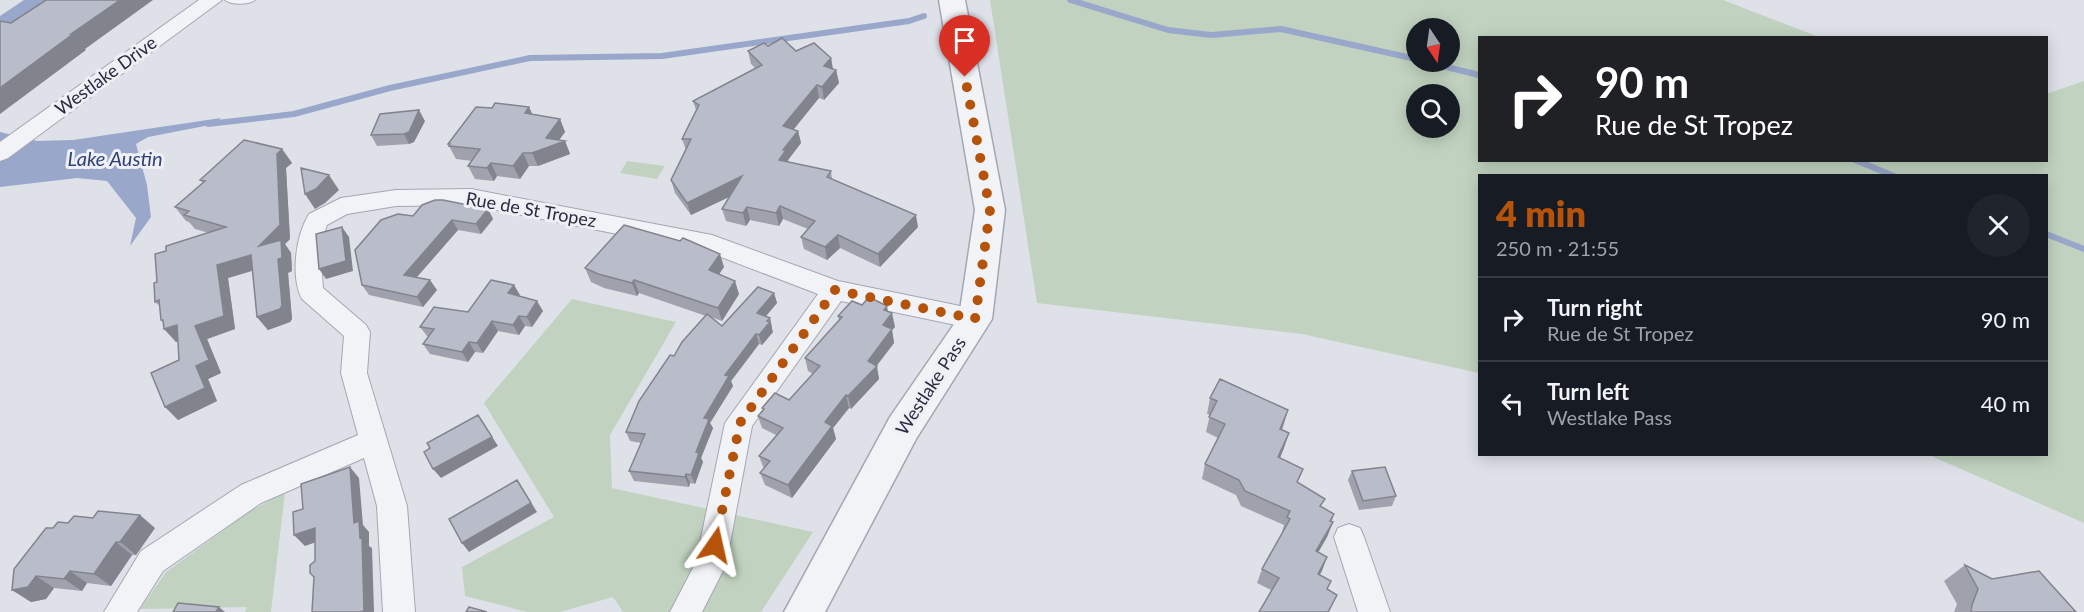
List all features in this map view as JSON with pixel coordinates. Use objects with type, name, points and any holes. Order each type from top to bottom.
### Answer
[{"type":"street","name":"Westlake Drive","points":[[0,153],[212,0]]},
{"type":"street","name":"Westlake Pass","points":[[804,612],[903,428],[975,319],[990,210],[952,0]]},
{"type":"street","name":"Rue de St Tropez","points":[[399,612],[392,506],[354,373],[357,332],[311,292],[308,246],[317,220],[341,206],[396,198],[471,197],[712,244],[835,290],[975,319]]},
{"type":"street","points":[[686,612],[711,565],[740,423],[835,290]]},
{"type":"street","points":[[120,612],[152,561],[170,548],[251,494],[373,441]]},
{"type":"street","points":[[1349,537],[1374,612]]},
{"type":"lane","points":[[230,0],[250,0]]},
{"type":"green space","points":[[990,0],[1723,0],[1816,36],[1478,36],[1478,162],[2048,162],[2048,93],[2084,81],[2084,523],[1931,456],[2048,456],[2048,174],[1478,174],[1478,373],[1302,334],[1037,303]]},
{"type":"green space","points":[[627,161],[665,166],[657,179],[620,173]]},
{"type":"green space","points":[[572,299],[676,322],[610,435],[612,488],[813,532],[761,612],[623,612],[613,597],[560,612],[527,612],[465,596],[462,567],[554,517],[484,403]]},
{"type":"green space","points":[[285,492],[271,612],[245,612],[247,607],[140,609],[166,572],[249,512]]},
{"type":"water","points":[[24,0],[66,0],[0,45],[0,16]]},
{"type":"water","name":"Lake Austin","points":[[221,118],[215,124],[148,137],[136,144],[147,185],[151,217],[130,246],[136,218],[107,181],[77,178],[0,187],[0,132],[37,141],[73,140]]},
{"type":"building","points":[[46,0],[120,0],[0,88],[0,21],[11,23]]},
{"type":"building","points":[[782,38],[796,51],[814,43],[831,58],[824,66],[836,70],[822,87],[817,85],[783,126],[798,131],[783,150],[786,150],[779,160],[831,171],[827,177],[916,215],[878,254],[838,235],[825,247],[801,237],[815,221],[780,206],[776,213],[747,207],[743,213],[722,209],[742,176],[687,203],[671,180],[691,139],[682,139],[699,105],[693,101],[762,65],[748,51],[764,43],[768,46]]},
{"type":"building","points":[[495,103],[529,107],[525,113],[560,119],[546,138],[565,141],[532,153],[523,153],[513,166],[491,163],[487,168],[468,166],[480,149],[449,146],[448,144],[476,107],[492,108]]},
{"type":"building","points":[[419,110],[409,132],[371,135],[380,114]]},
{"type":"building","points":[[244,140],[282,149],[277,154],[280,225],[259,246],[281,240],[282,258],[278,259],[282,305],[280,309],[257,317],[251,255],[217,265],[224,316],[195,326],[209,360],[196,366],[205,388],[165,407],[151,373],[179,360],[177,325],[164,329],[159,300],[155,302],[154,283],[157,282],[155,254],[166,251],[166,246],[226,227],[184,215],[189,211],[175,207],[205,181],[200,180]]},
{"type":"building","points":[[301,168],[329,175],[316,189],[305,194]]},
{"type":"building","points":[[435,200],[488,209],[476,224],[452,220],[404,275],[430,280],[417,297],[362,285],[355,250],[381,220],[398,214],[413,216],[422,205]]},
{"type":"building","points":[[624,225],[680,241],[683,238],[720,254],[709,270],[735,281],[718,308],[634,280],[632,283],[585,268]]},
{"type":"building","points":[[342,227],[346,261],[319,269],[316,234]]},
{"type":"building","points":[[491,280],[514,285],[508,293],[537,301],[527,317],[519,316],[513,325],[492,321],[477,343],[469,342],[462,352],[423,344],[434,329],[420,327],[434,307],[468,312]]},
{"type":"building","points":[[758,287],[774,293],[757,313],[770,318],[767,321],[770,322],[759,335],[756,334],[725,375],[729,376],[704,418],[709,419],[696,452],[699,453],[691,475],[686,474],[685,477],[629,471],[645,434],[626,432],[639,401],[670,355],[674,356],[682,342],[707,314],[722,326]]},
{"type":"building","points":[[869,297],[887,306],[884,310],[892,313],[883,325],[892,329],[868,361],[877,366],[848,396],[846,395],[825,422],[832,426],[788,485],[760,473],[770,461],[759,456],[783,428],[758,416],[764,409],[762,408],[775,393],[789,400],[820,366],[805,358],[842,317],[838,316],[852,301],[862,305]]},
{"type":"building","points":[[1220,379],[1288,410],[1280,429],[1289,433],[1278,457],[1303,469],[1297,482],[1325,499],[1320,506],[1334,514],[1330,521],[1333,522],[1316,551],[1327,557],[1318,574],[1331,581],[1327,589],[1337,595],[1328,612],[1259,612],[1279,578],[1262,569],[1290,519],[1287,517],[1290,511],[1245,491],[1239,480],[1205,464],[1225,424],[1209,417],[1217,401],[1210,398]]},
{"type":"building","points":[[478,415],[492,437],[433,469],[424,452],[430,448],[427,443]]},
{"type":"building","points":[[350,467],[354,523],[359,521],[360,538],[362,537],[364,611],[312,612],[314,577],[310,573],[310,565],[315,561],[315,528],[294,535],[293,512],[303,509],[301,484]]},
{"type":"building","points":[[1385,467],[1396,496],[1363,501],[1352,471]]},
{"type":"building","points":[[517,480],[531,503],[462,543],[449,519]]},
{"type":"building","points":[[98,511],[140,515],[120,542],[116,542],[94,574],[70,571],[64,579],[36,576],[28,587],[12,590],[14,569],[46,528],[53,528],[58,522],[68,523],[74,516],[93,518]]},
{"type":"building","points":[[1965,565],[1992,579],[2039,571],[2076,612],[1971,612],[1978,589]]},
{"type":"building","points":[[178,603],[219,607],[216,612],[173,612]]},
{"type":"building","points":[[469,607],[487,612],[466,612]]},
{"type":"waterway","points":[[1070,0],[1168,30],[1211,35],[1281,29],[1406,57]]},
{"type":"waterway","points":[[208,124],[294,114],[390,88],[530,58],[662,56],[909,21],[924,16]]},
{"type":"waterway","points":[[1460,70],[1478,75]]},
{"type":"waterway","points":[[1860,162],[1889,174]]},
{"type":"waterway","points":[[2048,235],[2084,249]]},
{"type":"route","points":[[715,545],[740,423],[835,290],[975,319],[990,210],[965,77]]}]
